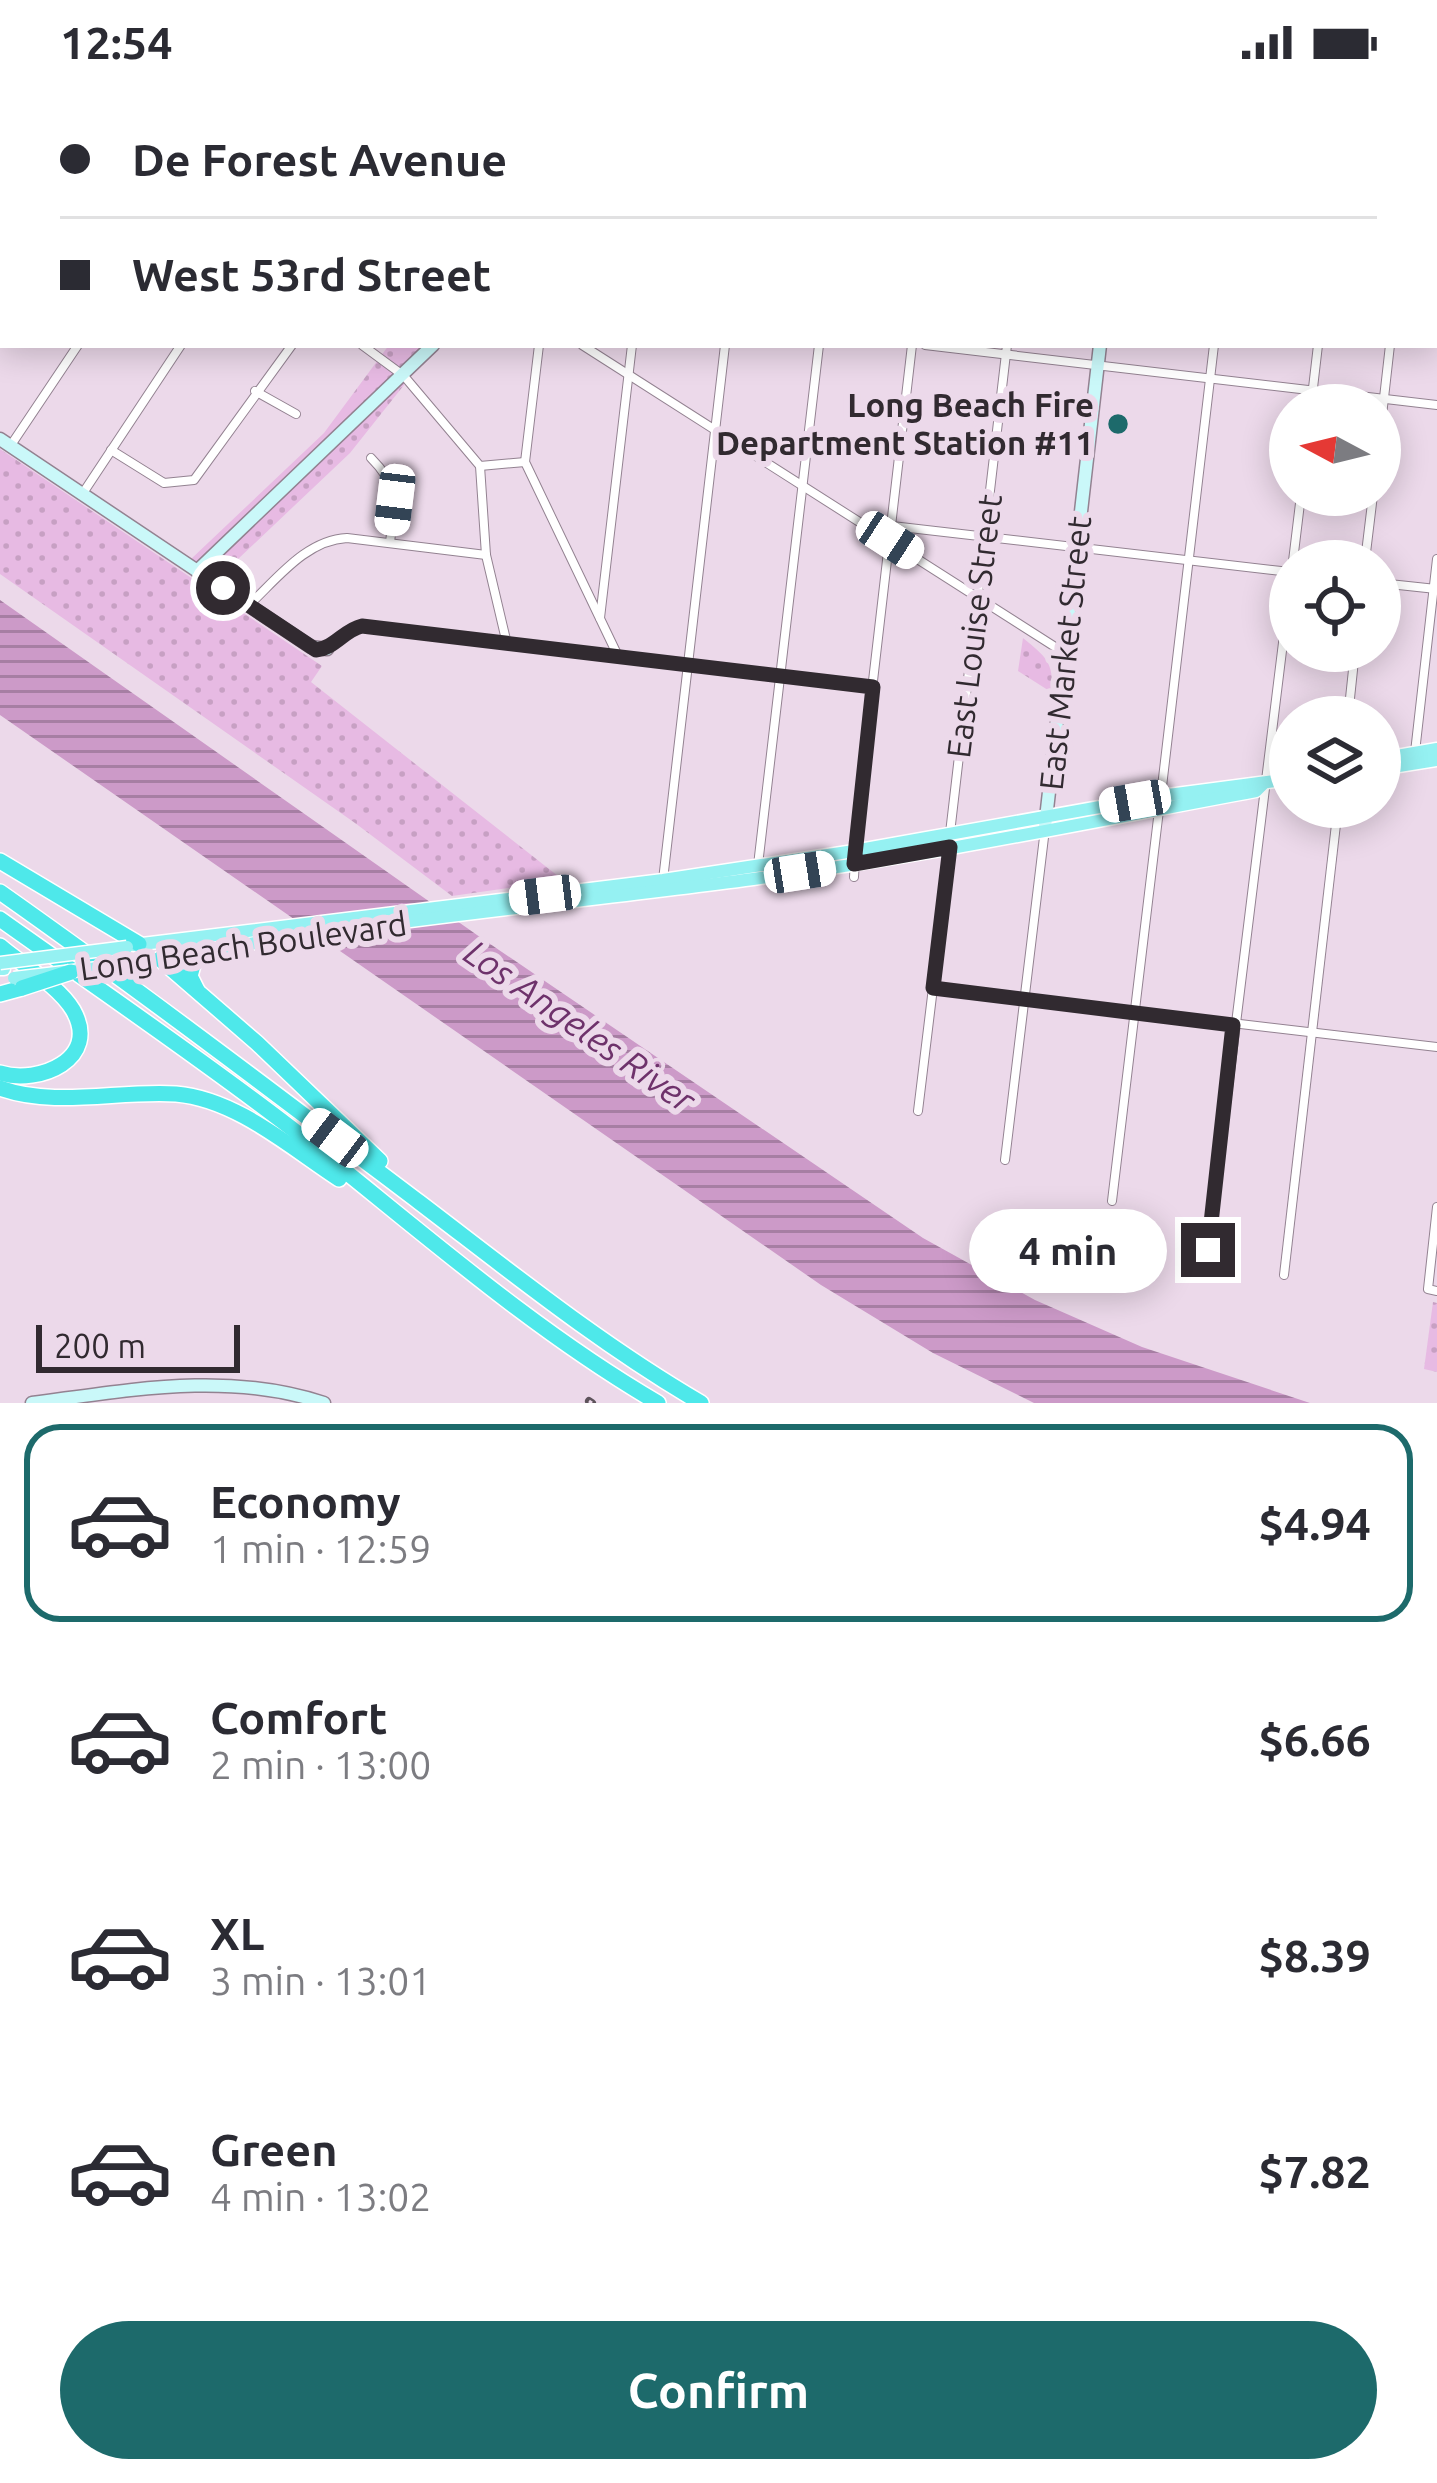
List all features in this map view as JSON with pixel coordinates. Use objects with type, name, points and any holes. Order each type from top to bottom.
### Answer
[{"type":"highway","points":[[0,861],[133,945]]},
{"type":"highway","points":[[0,892],[128,982],[643,1369],[701,1403]]},
{"type":"highway","points":[[0,919],[292,1129],[530,1316],[658,1403]]},
{"type":"highway","points":[[0,946],[63,998],[78,1026],[72,1053],[54,1071],[26,1078],[0,1072]]},
{"type":"highway","points":[[197,951],[190,976],[198,993]]},
{"type":"highway","points":[[160,959],[257,1043],[439,1217]]},
{"type":"highway","points":[[0,994],[7,974],[71,972]]},
{"type":"highway","points":[[0,1088],[41,1096],[175,1094],[214,1103],[256,1124],[405,1222]]},
{"type":"main road","points":[[1401,755],[1437,749]]},
{"type":"main road","points":[[1401,766],[1437,760]]},
{"type":"main road","name":"Long Beach Boulevard","points":[[7,974],[57,956],[133,945],[274,933],[854,864],[950,841],[1256,790],[1269,782]]},
{"type":"main road","name":"Long Beach Boulevard","points":[[71,972],[140,963],[274,933]]},
{"type":"main road","points":[[133,945],[160,959]]},
{"type":"street","points":[[76,348],[5,442],[316,650],[327,649],[362,626],[873,687]]},
{"type":"street","points":[[82,495],[179,348]]},
{"type":"street","points":[[112,450],[164,483],[194,480],[290,348]]},
{"type":"street","points":[[366,348],[404,376],[479,466],[486,555],[507,644]]},
{"type":"street","points":[[197,571],[430,348]]},
{"type":"street","points":[[539,348],[525,462],[618,655]]},
{"type":"street","points":[[587,348],[1064,653]]},
{"type":"street","points":[[600,618],[632,348]]},
{"type":"street","points":[[663,885],[725,348]]},
{"type":"street","points":[[757,872],[819,348]]},
{"type":"street","points":[[854,864],[912,348]]},
{"type":"street","points":[[974,348],[1269,385]]},
{"type":"street","name":"East Market Street","points":[[1046,824],[1100,348]]},
{"type":"street","points":[[1112,1201],[1214,348]]},
{"type":"street","points":[[1313,384],[1318,348]]},
{"type":"street","points":[[1386,384],[1390,348]]},
{"type":"street","name":"East Louise Street","points":[[918,1111],[1006,350]]},
{"type":"street","points":[[255,391],[296,414]]},
{"type":"street","points":[[1401,401],[1437,405]]},
{"type":"street","points":[[370,458],[389,477],[394,492],[390,543]]},
{"type":"street","points":[[479,466],[525,462]]},
{"type":"street","points":[[892,526],[1269,570]]},
{"type":"street","points":[[249,605],[322,542],[347,538],[486,555]]},
{"type":"street","points":[[1415,753],[1437,559]]},
{"type":"street","points":[[1401,585],[1435,589]]},
{"type":"street","points":[[1208,1250],[1279,672]]},
{"type":"street","points":[[1005,1160],[1046,824]]},
{"type":"street","points":[[1284,1275],[1336,828]]},
{"type":"street","points":[[933,988],[1437,1047]]},
{"type":"street","points":[[1432,1290],[1437,1207]]},
{"type":"street","points":[[32,1403],[229,1383],[324,1403]]},
{"type":"shaded area","points":[[387,348],[423,348],[405,366],[404,385],[350,453],[218,578],[190,560],[324,433]]},
{"type":"shaded area","points":[[0,449],[322,666],[311,682],[563,880],[452,896],[0,574]]},
{"type":"shaded area","points":[[1023,638],[1047,661],[1051,692],[1018,671]]},
{"type":"shaded area","points":[[1433,1302],[1437,1303],[1437,1372],[1424,1369]]},
{"type":"water","name":"Los Angeles River","points":[[0,600],[477,935],[923,1238],[1035,1300],[1142,1347],[1310,1403],[1034,1403],[933,1353],[821,1285],[0,715]]},
{"type":"place","name":"Long Beach Fire Department Station #11","points":[[1118,424]]},
{"type":"route","points":[[223,588],[316,650],[327,649],[362,626],[873,687],[854,864],[950,847],[933,988],[1233,1025],[1208,1250]]}]
